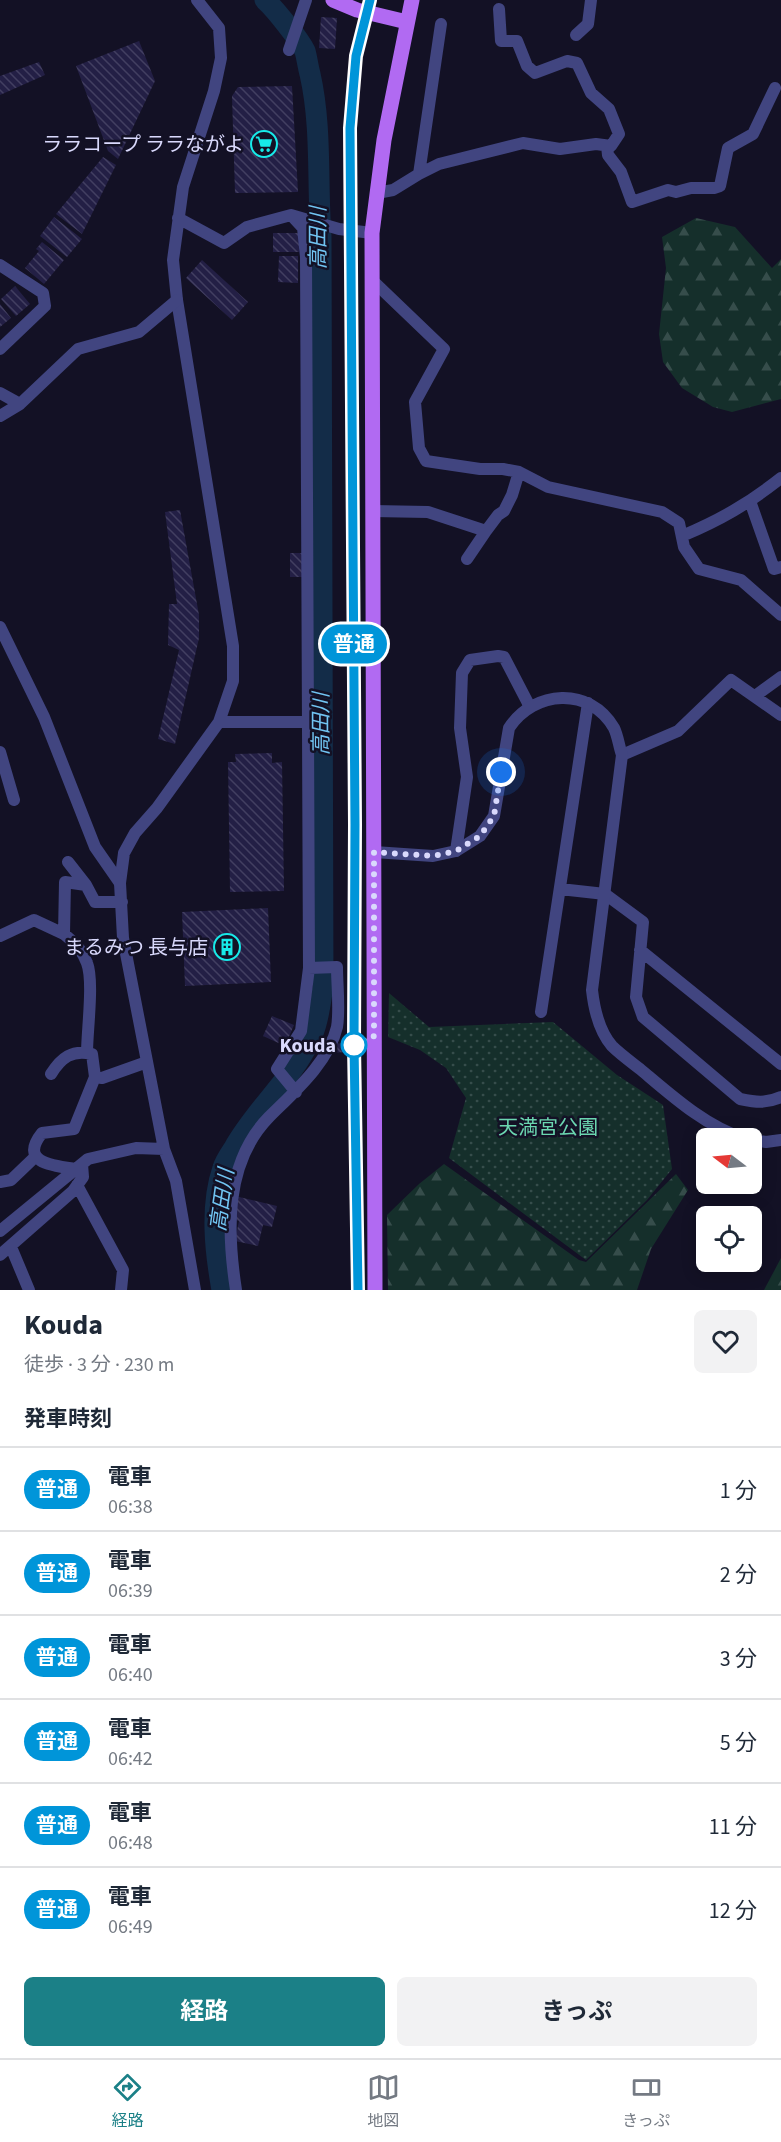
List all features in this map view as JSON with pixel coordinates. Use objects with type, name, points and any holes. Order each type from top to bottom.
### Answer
[{"type":"main road","points":[[333,0],[357,10],[407,22]]},
{"type":"main road","points":[[375,1290],[372,233],[384,140],[412,0]]},
{"type":"street","points":[[195,1290],[176,1181],[164,1149],[123,938],[120,883],[124,854],[135,833],[157,808],[219,722],[233,681],[233,646],[177,300],[173,261],[183,187],[221,58],[219,27],[197,0]]},
{"type":"street","points":[[289,50],[306,0]]},
{"type":"street","points":[[576,35],[588,24],[591,0]]},
{"type":"street","points":[[377,193],[393,190],[439,164],[523,143],[560,149],[596,144],[611,146],[619,134],[609,110],[591,93],[577,63],[567,61],[534,73],[527,66],[517,42],[501,41],[499,9]]},
{"type":"street","points":[[419,174],[441,24]]},
{"type":"street","points":[[607,146],[608,154],[621,172],[632,202],[668,190],[676,192],[691,188],[720,186],[728,148],[753,134],[778,90],[763,82]]},
{"type":"street","points":[[178,218],[224,243],[247,227],[296,217],[334,228],[372,233]]},
{"type":"street","points":[[296,217],[303,228],[306,257],[309,968],[302,1031],[277,1068],[296,1092]]},
{"type":"street","points":[[0,265],[43,293],[45,306],[0,349]]},
{"type":"street","points":[[372,280],[444,349],[415,402],[419,448],[426,461],[519,472],[548,487],[662,512],[679,523],[684,547],[699,568],[741,580],[781,615]]},
{"type":"street","points":[[0,416],[20,404],[78,349],[139,332],[177,300]]},
{"type":"street","points":[[0,393],[20,404]]},
{"type":"street","points":[[467,559],[498,515],[504,511],[519,472]]},
{"type":"street","points":[[682,536],[723,518],[781,478]]},
{"type":"street","points":[[750,501],[774,569],[781,567]]},
{"type":"street","points":[[373,512],[428,512],[486,531]]},
{"type":"street","points":[[0,627],[44,717],[95,847],[120,883]]},
{"type":"street","points":[[456,851],[466,777],[460,728],[462,673],[470,660],[504,657],[530,707]]},
{"type":"street","points":[[755,696],[781,677]]},
{"type":"street","points":[[622,755],[678,731],[731,680],[781,715]]},
{"type":"street","points":[[374,852],[433,856],[456,851],[480,836],[494,816],[509,728],[516,717],[546,699],[563,696],[597,708],[614,729],[622,755],[592,990],[594,1004],[604,1033],[612,1045],[667,1092],[718,1128]]},
{"type":"street","points":[[542,1012],[588,703]]},
{"type":"street","points":[[219,722],[309,722]]},
{"type":"street","points":[[0,752],[14,800]]},
{"type":"street","points":[[68,862],[86,885],[95,902],[122,902]]},
{"type":"street","points":[[64,934],[65,882],[86,885]]},
{"type":"street","points":[[560,889],[605,894],[643,922],[636,997],[643,1017],[740,1099],[758,1103],[781,1097]]},
{"type":"street","points":[[0,936],[34,920],[64,934],[79,948],[88,963],[90,983],[87,1053]]},
{"type":"street","points":[[640,951],[781,1064]]},
{"type":"street","points":[[224,1290],[235,1285],[230,1247],[235,1178],[249,1146],[267,1119],[296,1092],[326,1051],[337,1026],[338,967],[309,968]]},
{"type":"street","points":[[51,1074],[59,1062],[68,1055],[80,1051],[92,1054],[95,1077],[74,1129],[42,1132],[34,1146],[36,1157],[42,1163],[79,1167]]},
{"type":"street","points":[[95,1077],[102,1078],[147,1062]]},
{"type":"street","points":[[762,1142],[781,1140]]},
{"type":"street","points":[[0,1231],[88,1159],[136,1148],[164,1149]]},
{"type":"street","points":[[0,1182],[11,1180],[36,1157]]},
{"type":"street","points":[[0,1255],[77,1185],[84,1177],[79,1167]]},
{"type":"street","points":[[77,1185],[123,1270],[121,1290]]},
{"type":"street","points":[[10,1246],[29,1290]]},
{"type":"green space","points":[[696,218],[735,227],[772,268],[781,259],[781,399],[732,412],[713,407],[682,388],[663,362],[659,334],[666,268],[662,237]]},
{"type":"green space","name":"天満宮公園","points":[[389,993],[429,1027],[553,1022],[617,1075],[663,1105],[672,1169],[647,1200],[586,1260],[449,1158],[466,1098],[446,1068],[420,1050],[388,1037]]},
{"type":"green space","points":[[444,1164],[579,1260],[586,1262],[676,1174],[688,1190],[651,1249],[637,1290],[388,1290],[387,1215]]},
{"type":"green space","points":[[781,1258],[781,1290],[764,1290]]},
{"type":"building","points":[[321,17],[337,18],[335,49],[319,48]]},
{"type":"building","points":[[139,41],[155,81],[118,159],[108,151],[76,66]]},
{"type":"building","points":[[39,62],[45,75],[0,95],[0,76]]},
{"type":"building","name":"ララコープ ララながよ","points":[[292,86],[298,192],[235,193],[232,96],[238,87]]},
{"type":"building","points":[[103,157],[116,165],[82,234],[56,214]]},
{"type":"building","points":[[54,217],[82,239],[67,257],[40,236]]},
{"type":"building","points":[[273,233],[299,233],[299,252],[273,252]]},
{"type":"building","points":[[42,242],[64,260],[44,284],[25,268],[39,251],[36,249]]},
{"type":"building","points":[[279,256],[298,256],[298,283],[278,282]]},
{"type":"building","points":[[202,260],[248,302],[232,320],[186,278]]},
{"type":"building","points":[[15,286],[30,304],[16,316],[1,299]]},
{"type":"building","points":[[0,304],[11,318],[0,327]]},
{"type":"building","points":[[180,510],[199,615],[199,638],[175,744],[158,739],[179,650],[168,645],[169,604],[177,604],[165,512]]},
{"type":"building","points":[[290,553],[304,553],[304,577],[290,577]]},
{"type":"building","points":[[272,753],[272,763],[282,762],[284,891],[230,892],[228,762],[236,762],[235,754]]},
{"type":"building","name":"まるみつ 長与店","points":[[268,908],[271,982],[185,986],[182,912]]},
{"type":"building","points":[[272,1016],[294,1025],[285,1046],[263,1036]]},
{"type":"building","points":[[345,1043],[346,1052],[332,1053],[331,1044]]},
{"type":"building","points":[[235,1196],[277,1206],[272,1227],[263,1225],[258,1246],[235,1241],[239,1221],[235,1220]]},
{"type":"waterway","name":"高田川","points":[[222,1290],[217,1260],[215,1213],[223,1168],[243,1134],[284,1081],[310,1040],[323,987],[321,236],[318,135],[314,94],[305,51],[287,24],[265,0]]},
{"type":"railway","points":[[358,1290],[354,1045],[355,823],[350,128],[356,56],[370,0]]},
{"type":"train","name":"普通","points":[[358,1290],[354,1045],[355,824],[350,128],[356,56],[370,0]]},
{"type":"place","name":"ララコープ ララながよ","points":[[264,144]]},
{"type":"place","name":"まるみつ 長与店","points":[[227,947]]},
{"type":"place","name":"Kouda","points":[[354,1045]]},
{"type":"route","points":[[354,1045],[374,1036],[374,852],[433,856],[456,851],[480,836],[494,816],[501,772]]}]
